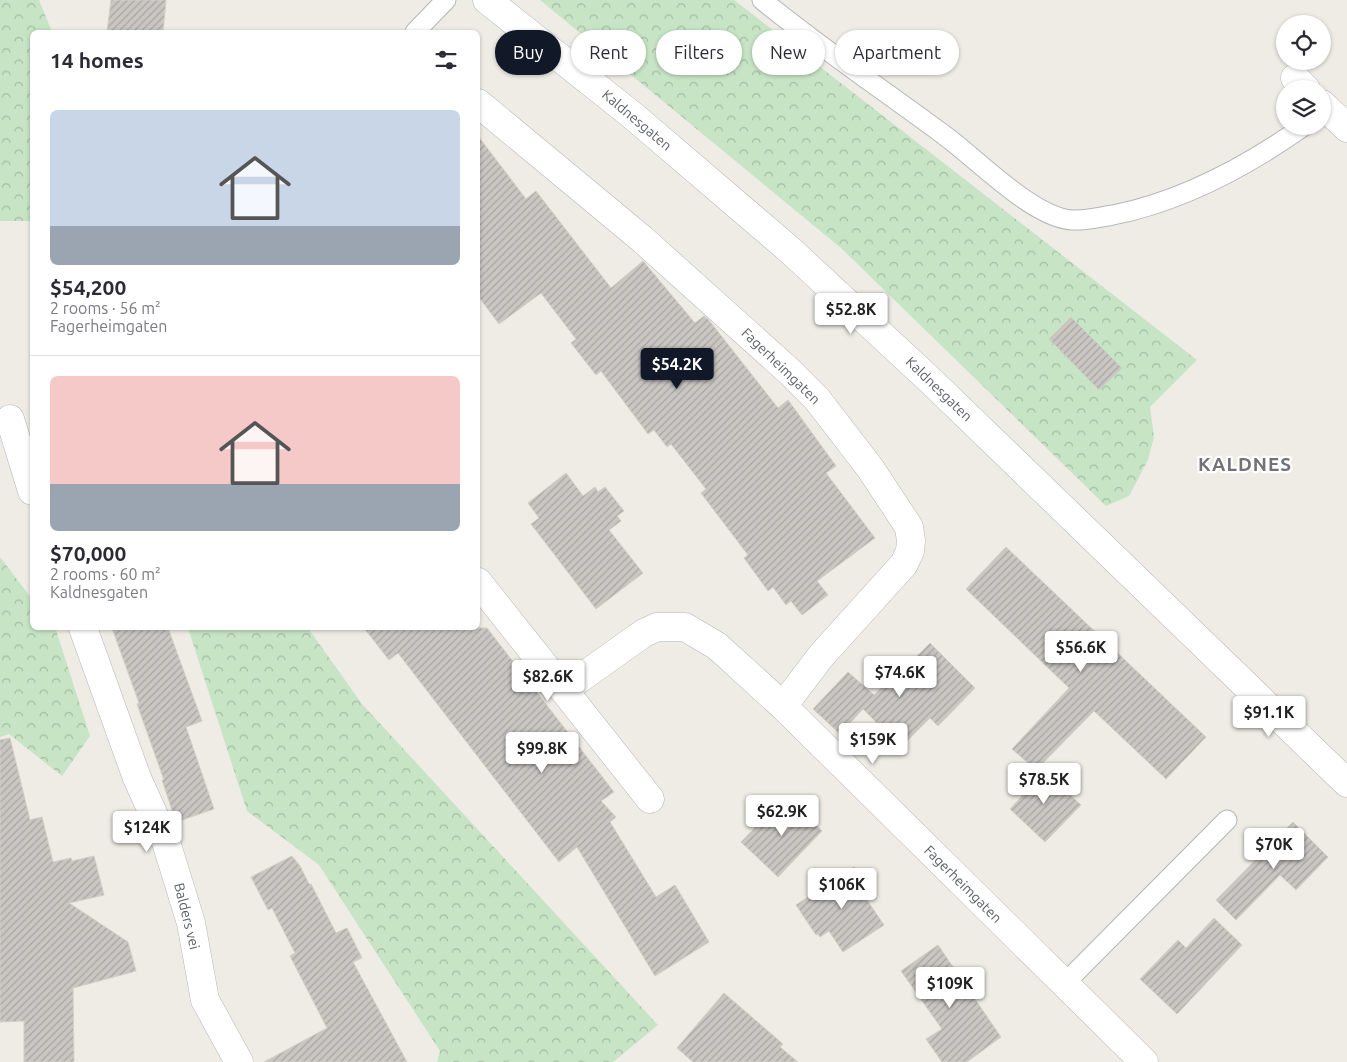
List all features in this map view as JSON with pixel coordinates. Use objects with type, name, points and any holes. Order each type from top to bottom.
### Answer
[{"type":"street","name":"Kaldnesgaten","points":[[487,0],[632,115],[791,251],[932,382],[1347,783]]},
{"type":"street","name":"Fagerheimgaten","points":[[480,105],[642,239],[790,372],[817,399],[870,468],[909,527],[912,541],[904,564],[821,656],[783,706]]},
{"type":"street","points":[[1331,115],[1347,128]]},
{"type":"street","points":[[10,419],[30,484]]},
{"type":"street","points":[[480,584],[650,799]]},
{"type":"street","name":"Fagerheimgaten","points":[[564,689],[644,633],[657,627],[685,627],[717,646],[783,706],[1144,1062]]},
{"type":"street","name":"Balders vei","points":[[83,630],[137,778],[166,842],[191,923],[205,1000],[239,1062]]},
{"type":"lane","points":[[417,30],[446,0]]},
{"type":"lane","points":[[762,0],[806,36],[946,136],[1029,202],[1050,213],[1071,220],[1135,210],[1186,193],[1224,177],[1290,135]]},
{"type":"lane","points":[[1064,984],[1227,820]]},
{"type":"green space","points":[[0,0],[39,0],[51,30],[30,30],[30,221],[0,221]]},
{"type":"green space","points":[[540,0],[734,0],[773,30],[752,30],[752,75],[825,75],[825,71],[1197,360],[1150,407],[1154,437],[1148,460],[1129,496],[1106,506],[841,248],[631,75],[646,75],[646,30],[576,30]]},
{"type":"green space","points":[[0,557],[30,596],[30,630],[56,630],[90,736],[62,776],[9,734],[0,737]]},
{"type":"green space","points":[[189,630],[309,630],[362,704],[658,1025],[613,1062],[437,1062],[440,1051],[319,865],[247,811]]},
{"type":"building","points":[[111,0],[166,0],[163,30],[107,30]]},
{"type":"building","points":[[480,139],[526,199],[536,191],[611,288],[643,261],[695,323],[704,316],[708,319],[778,408],[788,400],[836,466],[826,473],[875,538],[817,581],[828,595],[802,615],[791,601],[786,605],[773,587],[768,591],[744,558],[748,555],[701,493],[706,489],[671,444],[667,447],[654,430],[648,434],[601,371],[596,375],[571,343],[576,339],[541,293],[499,324],[480,299]]},
{"type":"building","points":[[1071,317],[1122,368],[1099,390],[1049,339]]},
{"type":"building","points":[[566,473],[583,496],[595,487],[598,492],[605,487],[624,511],[617,516],[621,521],[609,530],[643,573],[596,609],[531,524],[539,518],[528,503]]},
{"type":"building","points":[[1006,547],[1206,737],[1166,779],[1094,711],[1036,770],[1012,749],[1069,688],[966,589]]},
{"type":"building","points":[[480,628],[487,628],[614,792],[601,801],[616,817],[610,822],[656,897],[675,885],[709,942],[655,976],[577,847],[559,862],[398,653],[389,660],[366,630],[480,630]]},
{"type":"building","points":[[113,630],[169,630],[202,721],[186,727],[214,809],[176,822],[162,780],[164,780],[137,704],[139,703]]},
{"type":"building","points":[[930,643],[975,688],[938,726],[930,718],[901,747],[863,709],[840,734],[813,709],[848,672],[874,695],[883,686],[885,688]]},
{"type":"building","points":[[10,738],[30,820],[42,817],[53,862],[71,858],[72,861],[94,856],[104,895],[69,903],[128,942],[136,971],[73,988],[74,1062],[24,1062],[24,1021],[0,1022],[0,740]]},
{"type":"building","points":[[1041,768],[1081,805],[1045,842],[1010,809],[1022,796],[1018,792]]},
{"type":"building","points":[[786,796],[822,831],[778,877],[741,842]]},
{"type":"building","points":[[1293,822],[1328,857],[1296,890],[1280,875],[1236,920],[1216,900]]},
{"type":"building","points":[[292,856],[300,866],[309,884],[311,884],[336,933],[347,928],[362,958],[353,962],[407,1062],[264,1062],[327,1028],[290,956],[295,953],[272,908],[268,910],[251,877]]},
{"type":"building","points":[[854,867],[874,896],[867,900],[884,925],[843,952],[829,931],[820,937],[818,934],[816,935],[796,905]]},
{"type":"building","points":[[1214,918],[1242,945],[1177,1014],[1140,979],[1178,940],[1186,948]]},
{"type":"building","points":[[938,945],[1001,1037],[967,1062],[942,1062],[926,1039],[942,1029],[901,971]]},
{"type":"building","points":[[724,993],[783,1044],[780,1047],[798,1062],[693,1062],[677,1048]]},
{"type":"district","name":"KALDNES","points":[[1245,464]]}]
